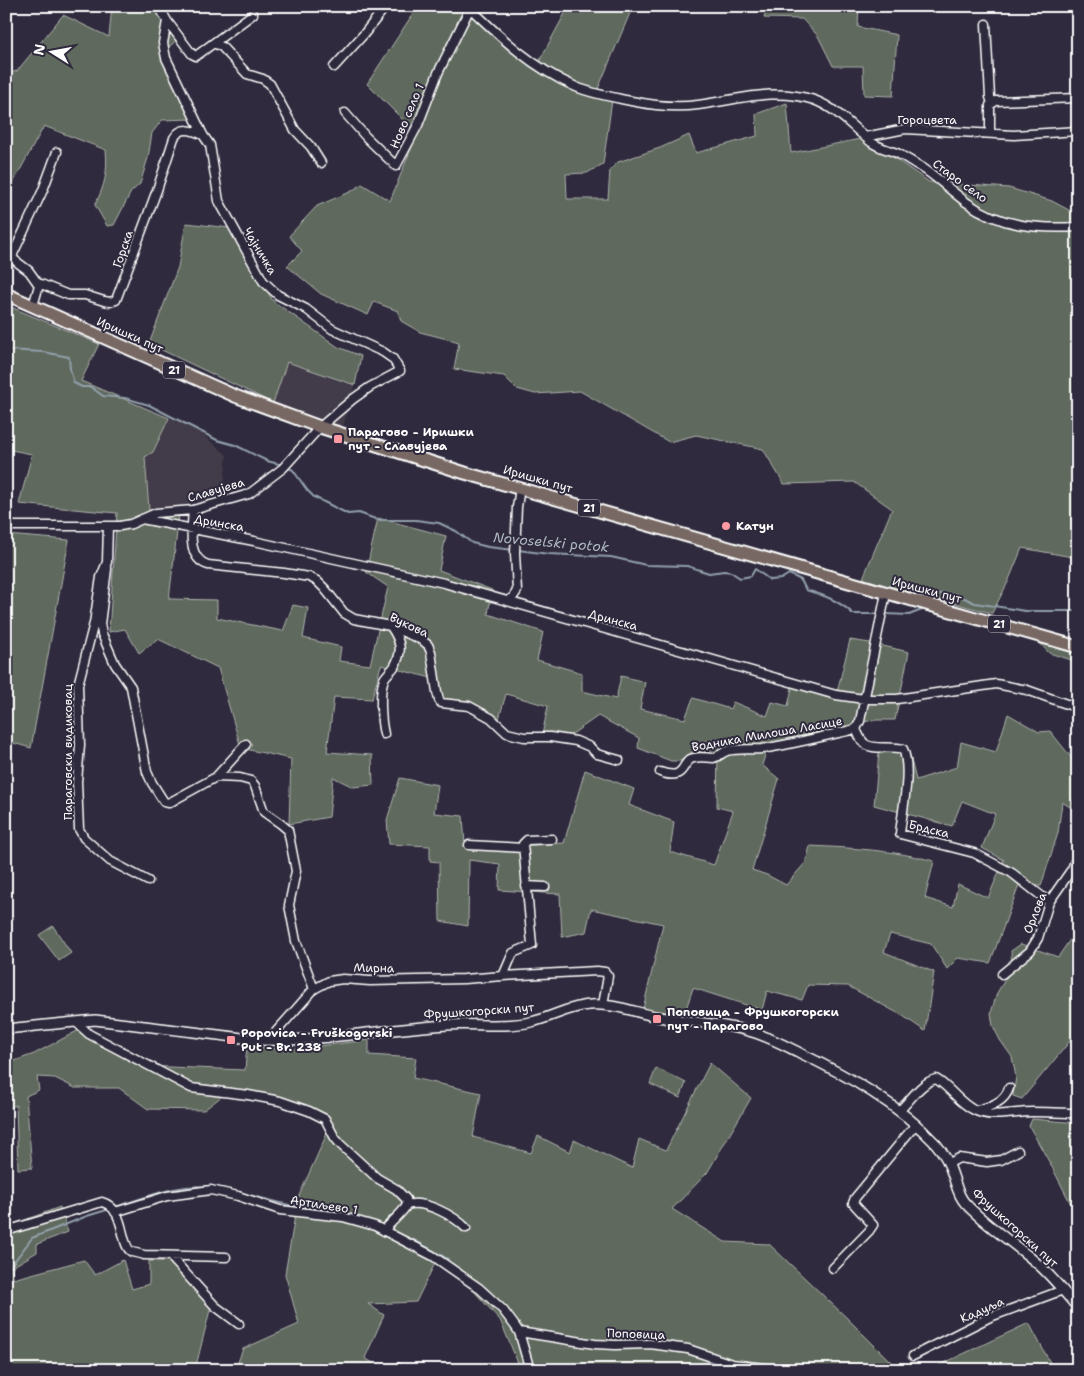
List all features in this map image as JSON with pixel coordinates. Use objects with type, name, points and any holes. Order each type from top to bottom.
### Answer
[{"type":"main road","name":"Иришки пут","points":[[6,294],[235,396],[320,427],[520,488],[1078,647]]},
{"type":"street","points":[[159,6],[194,55],[198,55],[253,14]]},
{"type":"street","points":[[334,67],[386,6]]},
{"type":"street","name":"Ново село 1","points":[[345,113],[366,137],[396,166],[418,125],[438,73],[469,7]]},
{"type":"street","name":"Старо село","points":[[469,7],[506,44],[525,59],[570,84],[599,95],[642,103],[696,106],[764,94],[790,95],[813,100],[831,108],[878,147],[900,155],[925,170],[969,203],[990,216],[1028,227],[1078,227]]},
{"type":"street","name":"Чајничка","points":[[168,21],[164,43],[166,58],[203,135],[210,145],[219,201],[263,281],[278,295],[306,309],[332,328],[383,352],[393,360],[400,371]]},
{"type":"street","points":[[986,24],[990,97],[992,103],[990,105],[990,134]]},
{"type":"street","points":[[214,43],[222,47],[247,74],[263,79],[270,84],[295,130],[311,147],[320,163]]},
{"type":"street","points":[[992,103],[996,101],[1078,98]]},
{"type":"street","name":"Гороцвета","points":[[865,137],[906,129],[1014,135],[1078,131]]},
{"type":"street","name":"Горска","points":[[39,285],[43,284],[68,296],[82,294],[104,301],[116,300],[157,190],[174,138],[179,132],[184,130],[203,135]]},
{"type":"street","points":[[33,306],[39,285],[29,271],[13,259],[12,256],[43,190],[57,152]]},
{"type":"street","name":"Славујева","points":[[6,526],[108,526],[131,524],[156,513],[193,510],[249,494],[283,468],[320,427],[370,387],[400,371]]},
{"type":"street","points":[[508,601],[516,591],[515,549],[520,488]]},
{"type":"street","name":"Вукова","points":[[193,510],[193,550],[196,558],[201,563],[309,577],[325,589],[344,613],[354,619],[390,626],[422,640],[428,645],[441,703],[469,706],[491,718],[507,733],[524,737],[550,737],[576,741],[590,747],[597,754],[619,760]]},
{"type":"street","name":"Дринска","points":[[142,520],[254,541],[388,570],[524,605],[836,695],[864,699],[897,699],[996,684],[1027,690],[1078,708]]},
{"type":"street","name":"Параговски видиковац","points":[[108,526],[107,562],[100,624],[102,634],[115,664],[131,687],[147,772],[164,802],[169,803],[216,776],[246,744]]},
{"type":"street","name":"Параговски видиковац","points":[[107,562],[100,577],[94,623],[78,685],[80,745],[77,782],[79,829],[84,838],[110,861],[148,881]]},
{"type":"street","points":[[516,591],[524,605]]},
{"type":"street","points":[[856,729],[860,721],[886,593]]},
{"type":"street","points":[[384,734],[381,696],[384,679],[394,667],[399,654],[400,641],[390,626]]},
{"type":"street","name":"Водника Милоша Ласице","points":[[660,772],[675,775],[685,768],[688,760],[692,758],[705,756],[714,758],[728,751],[762,749],[856,729]]},
{"type":"street","name":"Брдска","points":[[856,729],[864,743],[869,747],[896,746],[903,749],[906,763],[900,834],[974,854],[1012,873],[1049,902]]},
{"type":"street","points":[[216,776],[251,781],[255,786],[264,812],[288,830],[296,871],[289,905],[296,941],[314,989]]},
{"type":"street","points":[[1078,802],[1078,812]]},
{"type":"street","points":[[503,976],[513,952],[532,946],[523,844],[526,840],[552,839]]},
{"type":"street","points":[[469,845],[523,848]]},
{"type":"street","name":"Орлова","points":[[1002,974],[1030,951],[1038,938],[1049,902],[1072,869],[1078,853]]},
{"type":"street","points":[[526,886],[545,887]]},
{"type":"street","name":"Мирна","points":[[272,1040],[275,1033],[314,989],[329,981],[343,979],[464,980],[597,971],[605,972],[609,980],[603,1005]]},
{"type":"street","name":"Фрушкогорски пут","points":[[6,1029],[108,1020],[272,1040],[379,1033],[446,1025],[530,1022],[580,1006],[603,1005],[659,1017],[753,1032],[780,1043],[845,1076],[916,1124],[938,1146],[948,1164],[955,1187],[962,1200],[976,1214],[1041,1267],[1078,1308]]},
{"type":"street","points":[[76,1022],[89,1034],[191,1088],[280,1101],[325,1119],[341,1145],[377,1178],[396,1189],[406,1199],[408,1205]]},
{"type":"street","points":[[899,1111],[929,1080],[936,1078],[975,1111],[985,1114],[1078,1113]]},
{"type":"street","points":[[975,1111],[995,1104],[1006,1096],[1009,1088]]},
{"type":"street","points":[[833,1268],[870,1231],[873,1225],[853,1203],[855,1198],[916,1124]]},
{"type":"street","points":[[948,1164],[959,1158],[987,1162],[1001,1160],[1018,1151]]},
{"type":"street","name":"Артиљево 1","points":[[115,1212],[167,1196],[211,1190],[238,1196],[280,1210],[356,1220],[384,1230],[433,1256],[458,1272],[479,1288],[502,1310],[519,1332],[530,1370]]},
{"type":"street","points":[[6,1231],[100,1202],[108,1204],[120,1218],[128,1248],[131,1252],[170,1256],[226,1257]]},
{"type":"street","points":[[384,1230],[408,1205],[414,1202],[434,1209],[460,1222],[466,1228]]},
{"type":"street","points":[[170,1256],[215,1306],[239,1324]]},
{"type":"street","name":"Кадуља","points":[[913,1356],[990,1317],[1063,1290]]},
{"type":"street","name":"Поповица","points":[[519,1332],[595,1344],[650,1344],[688,1349],[732,1364],[780,1370]]},
{"type":"shaded area","points":[[287,362],[355,385],[343,427],[273,403]]},
{"type":"shaded area","points":[[169,418],[194,427],[227,455],[223,494],[180,507],[149,510],[145,457],[153,452]]},
{"type":"green space","points":[[112,6],[151,6],[178,39],[162,53],[191,119],[162,120],[152,133],[148,158],[140,184],[131,192],[114,225],[107,226],[95,205],[105,178],[107,165],[106,150],[44,126],[6,196],[6,74],[17,71],[63,15],[109,37]]},
{"type":"green space","points":[[418,6],[454,6],[471,16],[535,69],[569,6],[633,6],[595,96],[612,100],[603,164],[587,173],[566,174],[567,199],[608,199],[610,170],[618,162],[660,148],[689,135],[696,153],[757,136],[756,114],[787,103],[791,153],[865,138],[929,182],[1009,188],[1052,201],[1078,215],[1078,558],[1022,548],[1008,582],[992,613],[863,578],[892,509],[854,482],[784,484],[763,449],[696,435],[669,442],[580,391],[535,394],[517,389],[504,376],[454,369],[459,342],[420,332],[401,321],[398,311],[374,302],[368,315],[321,294],[287,266],[302,251],[289,236],[317,206],[350,192],[362,184],[390,201],[417,134],[367,84]]},
{"type":"green space","points":[[768,6],[859,6],[858,27],[897,35],[893,96],[864,95],[863,66],[833,66],[818,36],[802,19],[764,18]]},
{"type":"green space","points":[[186,223],[230,228],[273,301],[338,347],[361,356],[355,385],[287,362],[273,403],[149,344],[178,267]]},
{"type":"green space","points":[[6,305],[99,344],[81,381],[169,418],[153,452],[145,457],[149,510],[180,507],[169,599],[217,600],[217,618],[283,631],[293,605],[308,608],[303,638],[341,647],[339,661],[370,665],[388,587],[366,572],[378,518],[446,536],[439,570],[492,590],[488,614],[543,632],[537,660],[582,673],[582,691],[616,699],[621,676],[645,682],[640,709],[685,719],[693,698],[730,709],[733,702],[767,716],[772,702],[788,706],[794,679],[837,692],[850,640],[909,652],[895,720],[873,720],[769,743],[762,765],[779,779],[752,870],[786,885],[806,862],[810,846],[888,852],[934,861],[925,898],[953,907],[958,884],[988,898],[1004,860],[982,848],[995,814],[962,801],[952,826],[874,805],[879,753],[909,752],[916,780],[957,767],[961,742],[996,752],[1008,714],[1039,732],[1050,731],[1075,762],[1078,763],[1078,812],[1062,802],[1058,833],[1041,886],[1019,885],[990,963],[958,958],[947,969],[931,944],[890,934],[884,952],[934,972],[925,1031],[903,1016],[848,986],[808,985],[802,1000],[767,991],[762,1010],[693,988],[684,1015],[643,1009],[663,924],[591,909],[586,932],[562,937],[560,894],[499,890],[500,864],[469,860],[468,926],[440,921],[439,862],[430,861],[430,846],[389,844],[387,820],[400,778],[438,785],[434,813],[463,816],[465,846],[521,851],[520,846],[564,843],[585,770],[634,789],[629,805],[674,822],[670,852],[714,865],[733,811],[717,807],[718,753],[693,751],[682,761],[671,761],[638,748],[639,738],[598,716],[568,737],[542,735],[548,706],[506,694],[497,726],[468,708],[440,707],[435,679],[381,665],[372,699],[334,697],[327,752],[372,755],[373,785],[353,787],[333,777],[329,817],[289,824],[291,759],[241,748],[218,668],[158,639],[139,653],[125,629],[109,632],[117,513],[19,504],[32,454],[6,449]]},
{"type":"green space","points":[[6,535],[69,540],[31,748],[6,741]]},
{"type":"green space","points":[[1034,637],[1078,649],[1078,662],[1049,653]]},
{"type":"green space","points":[[53,926],[71,953],[59,961],[39,935]]},
{"type":"green space","points":[[1078,928],[1078,1037],[1075,1035],[1022,1099],[1013,1096],[1016,1077],[1012,1057],[993,1026],[991,1013],[997,993],[1012,968],[1011,951],[1021,944],[1058,957]]},
{"type":"green space","points":[[79,1030],[144,1066],[245,1070],[247,1046],[286,1050],[369,1040],[369,1055],[416,1058],[413,1078],[481,1093],[473,1137],[531,1153],[538,1136],[570,1152],[574,1140],[632,1168],[639,1139],[666,1150],[710,1063],[751,1098],[707,1173],[672,1209],[725,1242],[769,1244],[899,1370],[521,1370],[500,1320],[471,1288],[435,1263],[416,1302],[368,1304],[384,1315],[365,1358],[384,1370],[235,1370],[243,1349],[299,1324],[285,1274],[298,1198],[325,1138],[331,1118],[286,1099],[231,1089],[204,1110],[148,1109],[119,1088],[75,1088],[55,1078],[37,1077],[39,1090],[26,1096],[32,1168],[18,1169],[16,1105],[6,1109],[6,1064],[34,1054]]},
{"type":"green space","points":[[656,1068],[686,1083],[680,1098],[650,1084]]},
{"type":"green space","points":[[1032,1119],[1078,1123],[1078,1218],[1029,1126]]},
{"type":"green space","points":[[60,1207],[68,1232],[37,1244],[37,1252],[12,1267],[13,1279],[84,1260],[95,1275],[123,1260],[132,1289],[149,1284],[149,1261],[172,1261],[212,1302],[195,1370],[6,1370],[6,1246],[8,1232],[14,1224]]},
{"type":"green space","points":[[1029,1323],[1054,1370],[929,1370]]},
{"type":"waterway","name":"Novoselski potok","points":[[6,350],[43,352],[69,357],[74,383],[82,387],[91,387],[103,396],[125,398],[149,405],[217,440],[235,445],[267,461],[283,465]]},
{"type":"waterway","name":"Novoselski potok","points":[[287,467],[293,470],[314,497],[348,514],[359,513],[378,520],[416,520],[439,523],[456,531],[472,543],[514,550]]},
{"type":"waterway","name":"Novoselski potok","points":[[518,550],[549,554],[611,557],[646,565],[687,566],[709,573],[731,572],[740,578],[751,576],[755,569],[770,580],[781,579],[789,574],[801,580],[806,590],[837,602],[853,614],[880,614]]},
{"type":"waterway","name":"Novoselski potok","points":[[938,594],[956,594],[975,603],[1025,611],[1078,611]]},
{"type":"waterway","name":"Novoselski potok","points":[[885,614],[909,615],[922,610]]},
{"type":"waterway","points":[[115,1207],[173,1189],[197,1186],[209,1187]]},
{"type":"waterway","points":[[216,1187],[289,1205],[342,1211],[363,1219]]},
{"type":"waterway","points":[[6,1272],[32,1238],[110,1209]]},
{"type":"waterway","points":[[390,1230],[416,1241],[448,1259]]},
{"type":"place","name":"Парагово - Иришки пут - Славујева","points":[[338,439]]},
{"type":"place","name":"Катун","points":[[726,526]]},
{"type":"place","name":"Поповица - Фрушкогорски пут - Парагово","points":[[657,1019]]},
{"type":"place","name":"Popovica - Fruškogorski Put - Br. 238","points":[[231,1040]]}]
